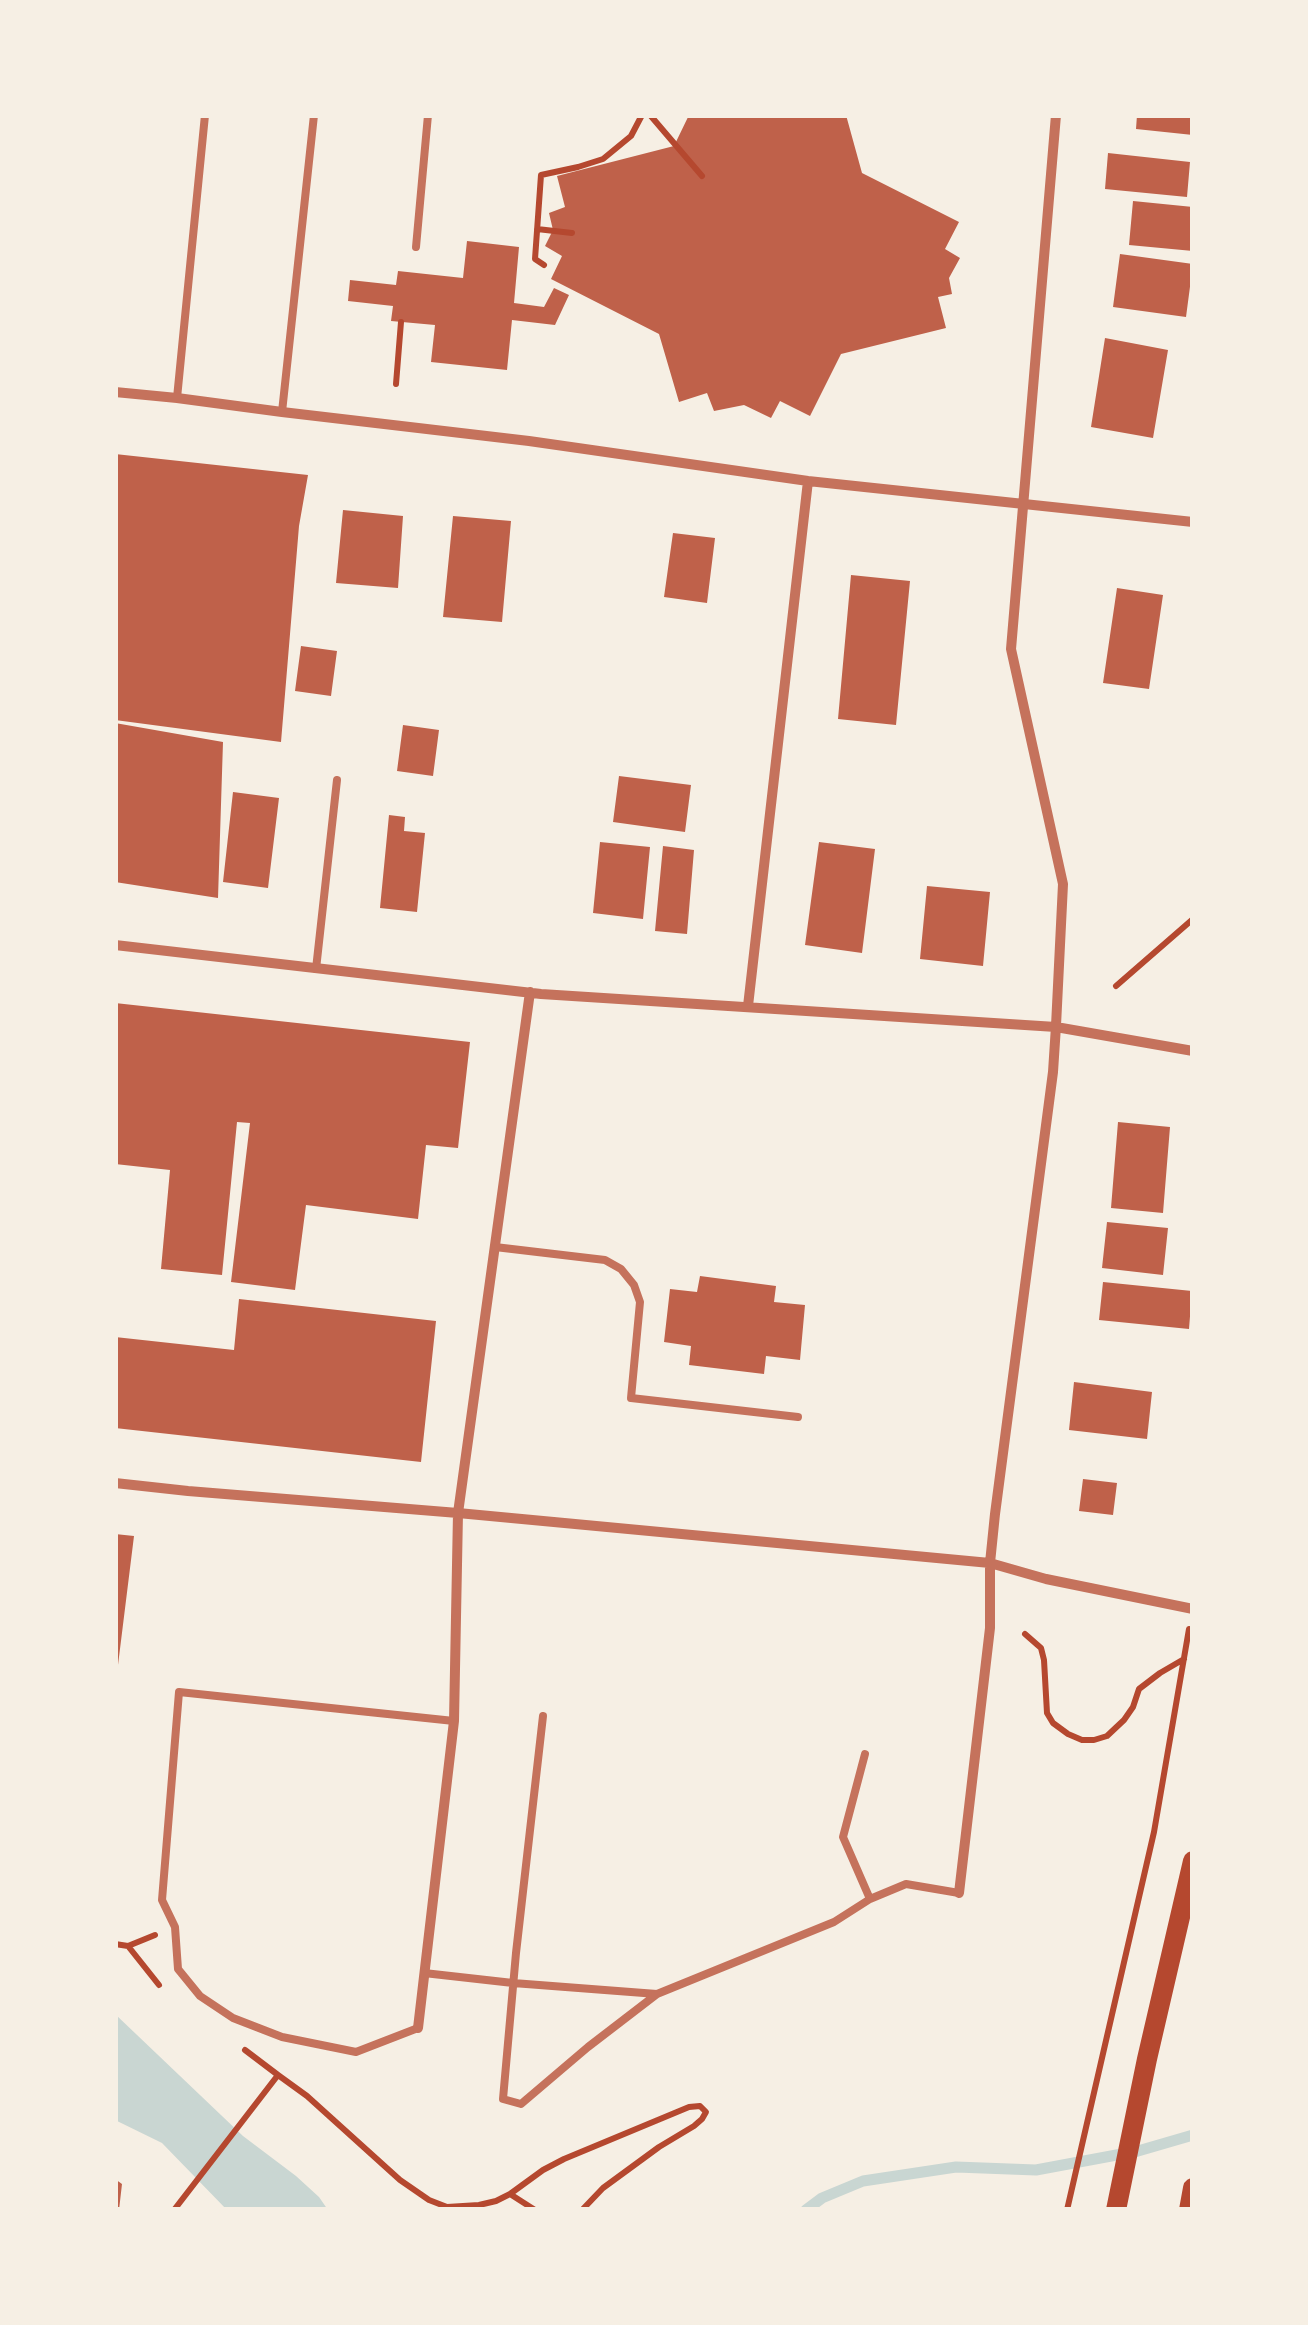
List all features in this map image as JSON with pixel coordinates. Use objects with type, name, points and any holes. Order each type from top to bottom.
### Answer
[{"type":"main road","points":[[1116,2210],[1193,1861]]},
{"type":"main road","points":[[1188,2210],[1193,2188]]},
{"type":"street","points":[[958,1893],[990,1628],[994,1514],[1056,1028],[1063,884],[1011,649],[1056,115]]},
{"type":"street","points":[[115,392],[528,440],[808,481],[1193,522]]},
{"type":"street","points":[[748,1006],[808,481]]},
{"type":"street","points":[[115,946],[530,992],[1056,1028],[1193,1050]]},
{"type":"street","points":[[418,2028],[454,1721],[458,1513],[530,992]]},
{"type":"street","points":[[115,1482],[990,1563],[1046,1580],[1193,1609]]},
{"type":"lane","points":[[177,398],[205,115]]},
{"type":"lane","points":[[282,412],[314,115]]},
{"type":"lane","points":[[416,247],[428,115]]},
{"type":"lane","points":[[316,970],[337,780]]},
{"type":"lane","points":[[494,1246],[605,1260],[621,1270],[634,1286],[640,1302],[631,1398],[798,1416]]},
{"type":"lane","points":[[418,2028],[356,2052],[282,2038],[216,2007],[200,1996],[178,1969],[175,1927],[162,1900],[179,1692],[454,1721]]},
{"type":"lane","points":[[543,1716],[503,2099],[521,2104],[657,1994],[834,1922],[870,1899],[906,1884],[958,1893]]},
{"type":"lane","points":[[865,1754],[844,1837],[870,1899]]},
{"type":"lane","points":[[424,1973],[657,1994]]},
{"type":"path","points":[[544,265],[534,259],[541,175],[604,159],[631,136],[646,115],[702,176]]},
{"type":"path","points":[[537,229],[572,233]]},
{"type":"path","points":[[396,384],[402,322]]},
{"type":"path","points":[[1116,986],[1193,919]]},
{"type":"path","points":[[1026,1634],[1041,1648],[1047,1713],[1053,1723],[1082,1740],[1108,1736],[1124,1720],[1139,1689],[1185,1658],[1154,1832],[1066,2210]]},
{"type":"path","points":[[175,2208],[278,2074],[400,2180],[447,2207],[478,2205],[510,2194],[564,2159],[689,2107],[700,2106],[706,2112],[694,2126],[603,2188],[582,2210]]},
{"type":"path","points":[[510,2194],[535,2210]]},
{"type":"shaded area","points":[[115,2014],[243,2136],[319,2197],[328,2210],[227,2210],[162,2143],[115,2120]]},
{"type":"building","points":[[689,115],[846,115],[862,173],[959,222],[945,249],[960,258],[949,278],[952,294],[938,297],[946,328],[841,354],[810,416],[780,401],[771,418],[744,405],[714,411],[707,393],[679,402],[659,334],[551,279],[562,256],[545,246],[553,230],[549,213],[565,207],[557,176],[674,146]]},
{"type":"building","points":[[1137,115],[1193,115],[1193,135],[1136,129]]},
{"type":"building","points":[[1108,153],[1190,162],[1187,197],[1105,189]]},
{"type":"building","points":[[1133,201],[1193,207],[1193,251],[1129,245]]},
{"type":"building","points":[[467,241],[519,247],[514,303],[544,307],[554,288],[569,295],[555,325],[512,320],[507,370],[431,362],[435,325],[391,321],[393,306],[348,301],[350,280],[396,285],[398,271],[463,278]]},
{"type":"building","points":[[1120,254],[1193,264],[1186,317],[1113,307]]},
{"type":"building","points":[[1105,338],[1168,350],[1153,438],[1091,427]]},
{"type":"building","points":[[115,454],[308,475],[299,526],[281,742],[115,720]]},
{"type":"building","points":[[343,510],[403,516],[398,588],[336,583]]},
{"type":"building","points":[[453,516],[511,521],[502,622],[443,617]]},
{"type":"building","points":[[673,533],[715,538],[707,603],[664,597]]},
{"type":"building","points":[[851,575],[910,581],[896,725],[838,719]]},
{"type":"building","points":[[1117,588],[1163,595],[1149,689],[1103,683]]},
{"type":"building","points":[[301,646],[337,651],[331,696],[295,691]]},
{"type":"building","points":[[115,723],[223,742],[218,898],[115,882]]},
{"type":"building","points":[[403,725],[439,730],[433,776],[397,771]]},
{"type":"building","points":[[619,776],[691,785],[685,832],[613,822]]},
{"type":"building","points":[[233,792],[279,798],[268,888],[223,882]]},
{"type":"building","points":[[389,815],[405,817],[404,831],[425,833],[417,912],[380,908]]},
{"type":"building","points":[[600,842],[650,847],[643,919],[593,913]]},
{"type":"building","points":[[819,842],[875,849],[862,953],[805,945]]},
{"type":"building","points":[[663,846],[694,850],[687,934],[655,931]]},
{"type":"building","points":[[927,886],[990,892],[983,966],[920,959]]},
{"type":"building","points":[[115,1003],[470,1042],[458,1148],[426,1145],[418,1219],[306,1205],[295,1290],[231,1282],[250,1123],[237,1122],[222,1275],[161,1269],[170,1170],[115,1164]]},
{"type":"building","points":[[1118,1122],[1170,1127],[1163,1213],[1111,1208]]},
{"type":"building","points":[[1107,1222],[1168,1228],[1163,1275],[1102,1268]]},
{"type":"building","points":[[700,1276],[776,1286],[774,1302],[805,1305],[800,1360],[766,1356],[764,1374],[689,1365],[691,1346],[664,1342],[670,1289],[697,1292]]},
{"type":"building","points":[[1103,1282],[1192,1291],[1189,1329],[1099,1320]]},
{"type":"building","points":[[239,1299],[436,1321],[421,1462],[115,1428],[115,1337],[234,1350]]},
{"type":"building","points":[[1074,1382],[1152,1392],[1147,1439],[1069,1430]]},
{"type":"building","points":[[1083,1479],[1117,1483],[1113,1515],[1079,1511]]},
{"type":"building","points":[[115,1534],[134,1536],[117,1673],[115,1673]]},
{"type":"building","points":[[115,2179],[122,2184],[119,2210],[115,2210]]},
{"type":"waterway","points":[[806,2210],[822,2198],[863,2181],[956,2167],[1036,2170],[1138,2151],[1193,2135]]}]
